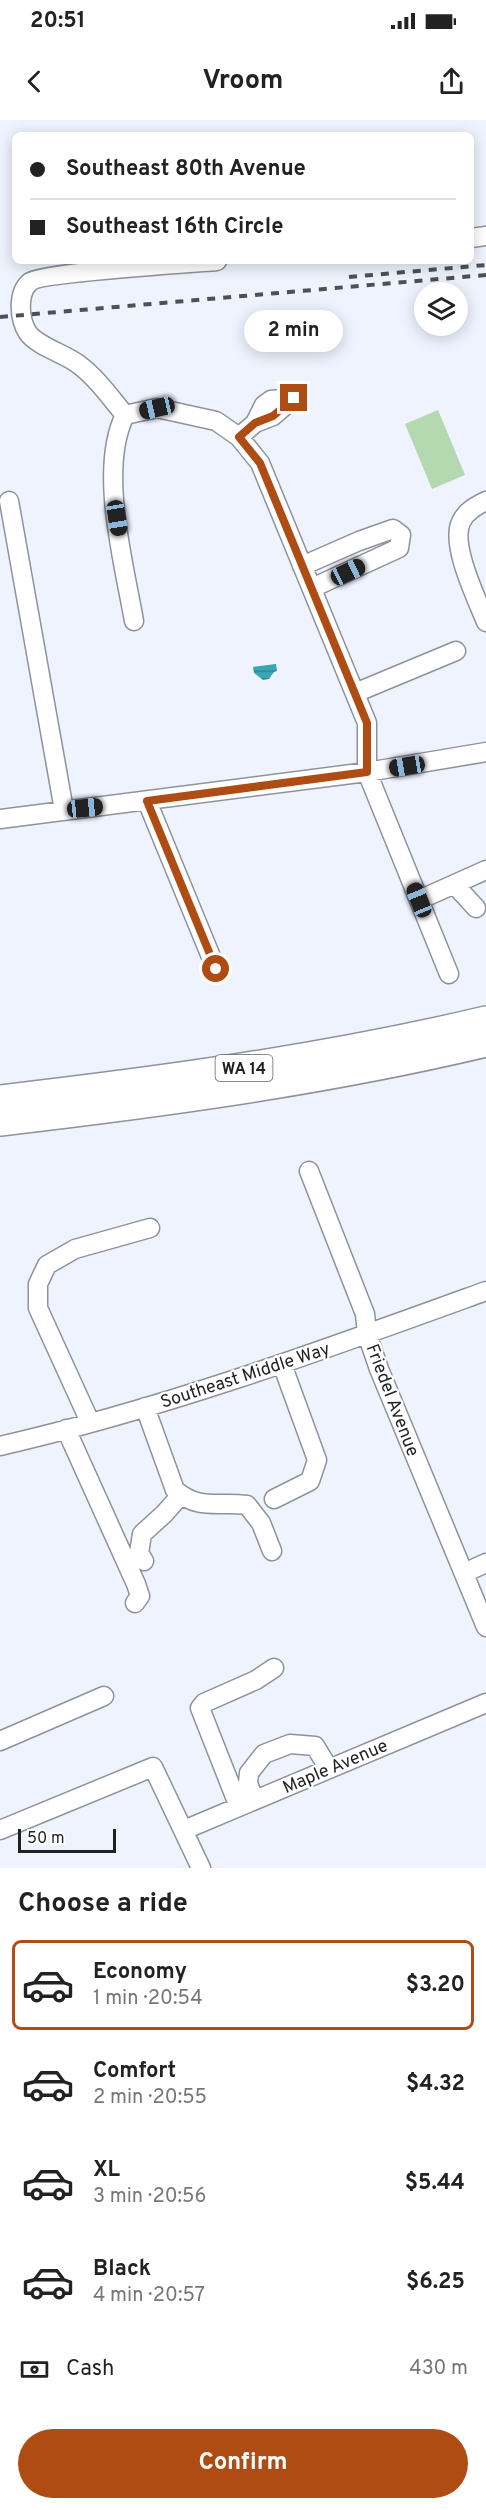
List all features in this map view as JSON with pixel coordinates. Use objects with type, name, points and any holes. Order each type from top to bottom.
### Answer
[{"type":"highway","name":"WA 14","points":[[0,1099],[238,1069],[414,1037],[486,1020]]},
{"type":"highway","name":"WA 14","points":[[0,1122],[120,1108],[323,1077],[419,1059],[486,1043]]},
{"type":"highway","points":[[0,1137],[50,1130],[120,1108]]},
{"type":"street","points":[[124,415],[99,383],[78,364],[29,334],[21,315],[23,290],[32,280],[48,277],[185,264]]},
{"type":"street","points":[[124,415],[157,408],[216,421],[239,437],[260,463],[367,723],[367,772],[449,974]]},
{"type":"street","points":[[124,415],[118,429],[112,485],[134,621]]},
{"type":"street","points":[[239,437],[255,423]]},
{"type":"street","points":[[9,501],[64,810]]},
{"type":"street","points":[[486,501],[466,514],[458,531],[458,545],[486,622]]},
{"type":"street","points":[[302,566],[359,541],[393,530],[401,535],[399,548],[312,588]]},
{"type":"street","points":[[355,693],[456,651]]},
{"type":"street","points":[[0,819],[367,772],[486,752]]},
{"type":"street","points":[[147,801],[216,969]]},
{"type":"street","points":[[419,900],[486,870]]},
{"type":"street","points":[[455,885],[476,908]]},
{"type":"street","name":"Friedel Avenue","points":[[309,1171],[365,1314],[367,1334],[379,1369],[486,1627]]},
{"type":"street","points":[[90,1422],[38,1308],[38,1284],[47,1265],[75,1249],[150,1228]]},
{"type":"street","name":"Southeast Middle Way","points":[[0,1446],[145,1407],[282,1364],[486,1292]]},
{"type":"street","points":[[274,1499],[310,1481],[317,1460],[282,1364]]},
{"type":"street","points":[[145,1407],[175,1490],[198,1504],[248,1505],[261,1523],[272,1551]]},
{"type":"street","points":[[66,1429],[136,1584],[140,1596],[135,1603]]},
{"type":"street","points":[[144,1561],[139,1553],[142,1534],[181,1495]]},
{"type":"street","points":[[464,1573],[486,1563]]},
{"type":"street","points":[[247,1804],[200,1708],[204,1703],[256,1680],[274,1668]]},
{"type":"street","points":[[0,1741],[104,1696]]},
{"type":"street","name":"Maple Avenue","points":[[184,1830],[486,1703]]},
{"type":"street","points":[[247,1804],[249,1773],[254,1763],[264,1754],[290,1744],[315,1746],[329,1769]]},
{"type":"street","points":[[0,1830],[153,1767],[201,1868]]},
{"type":"green space","points":[[438,410],[465,475],[432,489],[405,424]]},
{"type":"water","points":[[276,664],[277,671],[269,679],[263,680],[254,673],[253,667]]},
{"type":"railway","points":[[349,277],[486,265]]},
{"type":"railway","points":[[0,317],[486,275]]},
{"type":"route","points":[[216,969],[147,801],[367,772],[367,723],[260,463],[239,437],[255,423],[279,412],[294,398]]}]
